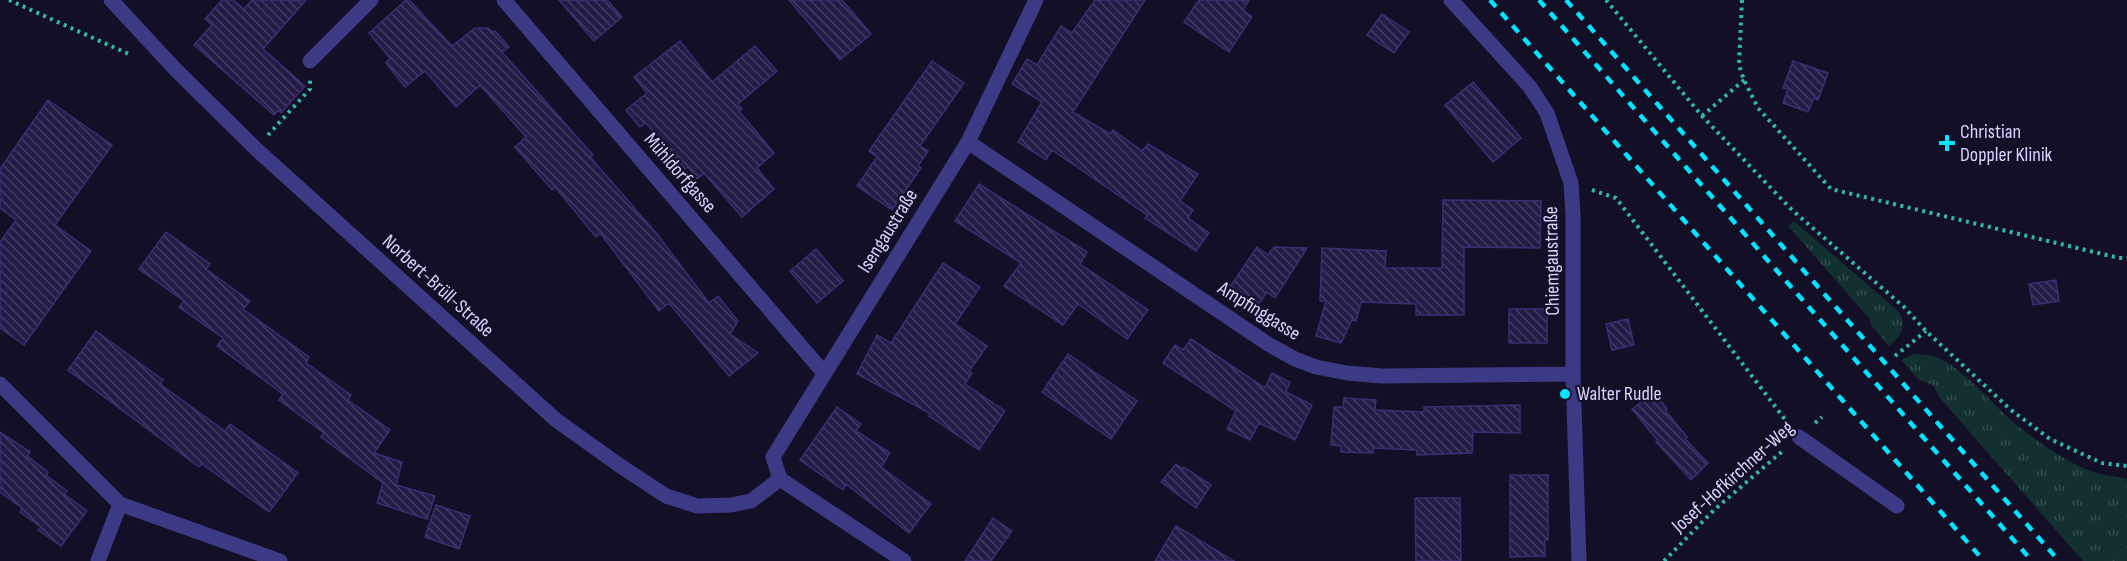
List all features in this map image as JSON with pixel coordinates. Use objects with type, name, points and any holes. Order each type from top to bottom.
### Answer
[{"type":"street","name":"Norbert-Brüll-Straße","points":[[111,0],[175,69],[256,149],[556,420],[666,496],[697,506],[731,505],[751,501],[780,478]]},
{"type":"street","points":[[310,62],[371,0]]},
{"type":"street","name":"Mühldorfgasse","points":[[504,0],[824,373]]},
{"type":"street","name":"Isengaustraße","points":[[780,478],[773,457],[968,142],[1036,0]]},
{"type":"street","name":"Chiemgaustraße","points":[[1450,0],[1530,87],[1548,113],[1571,183],[1579,561]]},
{"type":"street","name":"Ampfinggasse","points":[[968,142],[1268,344],[1306,363],[1347,373],[1382,376],[1574,374]]},
{"type":"street","points":[[0,384],[120,504],[272,560]]},
{"type":"street","points":[[1799,437],[1897,506]]},
{"type":"street","points":[[780,478],[904,561]]},
{"type":"street","points":[[98,561],[120,504]]},
{"type":"path","points":[[9,0],[134,56]]},
{"type":"path","points":[[1606,0],[1702,116],[1792,210],[1904,307],[1926,331],[2011,410],[2050,439],[2102,463],[2127,466]]},
{"type":"path","points":[[1742,0],[1739,65],[1744,80],[1758,108],[1831,189],[2119,258],[2127,258]]},
{"type":"path","points":[[284,116],[310,89],[310,62]]},
{"type":"path","points":[[1702,116],[1744,80]]},
{"type":"path","points":[[1571,183],[1616,198],[1799,437]]},
{"type":"path","points":[[1895,356],[1926,331]]},
{"type":"path","name":"Josef-Hofkirchner-Weg","points":[[1664,561],[1714,510],[1822,417]]},
{"type":"green space","points":[[1794,221],[1898,311],[1901,316],[1902,330],[1889,346],[1871,325],[1869,318],[1788,226]]},
{"type":"green space","points":[[1913,354],[1933,356],[1957,369],[2013,422],[2066,459],[2100,474],[2127,479],[2127,561],[2083,561],[1940,398],[1933,385],[1919,380],[1901,360]]},
{"type":"building","points":[[222,0],[233,0],[244,9],[252,0],[306,0],[263,49],[305,86],[281,113],[278,110],[274,115],[194,45],[212,25],[205,19]]},
{"type":"building","points":[[406,0],[409,0],[452,46],[475,28],[488,28],[495,31],[509,47],[502,52],[593,155],[590,157],[657,234],[709,303],[718,296],[738,321],[730,334],[758,353],[729,376],[669,303],[659,311],[600,233],[596,237],[555,187],[552,190],[515,147],[526,137],[480,85],[456,107],[425,71],[405,87],[386,63],[390,58],[369,33]]},
{"type":"building","points":[[559,0],[607,0],[622,17],[594,41]]},
{"type":"building","points":[[789,0],[842,0],[871,34],[840,60]]},
{"type":"building","points":[[1095,0],[1145,0],[1073,112],[1110,134],[1113,130],[1142,151],[1148,144],[1198,174],[1180,201],[1193,210],[1188,218],[1209,233],[1196,251],[1145,218],[1147,215],[1052,150],[1046,160],[1018,142],[1042,102],[1012,84],[1027,59],[1037,65],[1061,26],[1072,33]]},
{"type":"building","points":[[1199,0],[1249,0],[1243,10],[1252,17],[1229,52],[1184,22]]},
{"type":"building","points":[[1382,14],[1409,32],[1394,53],[1367,35]]},
{"type":"building","points":[[680,41],[712,82],[755,46],[777,71],[738,104],[742,109],[739,111],[774,153],[757,168],[774,189],[742,217],[704,173],[697,179],[688,167],[685,169],[646,123],[640,127],[626,110],[647,93],[634,77]]},
{"type":"building","points":[[932,61],[964,83],[920,146],[928,151],[918,166],[921,168],[892,210],[857,186],[877,157],[869,151]]},
{"type":"building","points":[[1793,61],[1828,73],[1818,100],[1814,98],[1808,112],[1783,103],[1788,89],[1783,88]]},
{"type":"building","points":[[1473,82],[1521,138],[1493,162],[1445,105]]},
{"type":"building","points":[[48,100],[112,145],[55,225],[91,251],[24,345],[0,328],[0,242],[16,220],[0,208],[0,169]]},
{"type":"building","points":[[979,184],[1087,252],[1080,264],[1148,310],[1127,339],[1078,304],[1063,325],[1004,286],[1021,263],[955,221]]},
{"type":"building","points":[[1443,200],[1541,201],[1540,248],[1464,247],[1464,315],[1416,315],[1416,304],[1361,302],[1356,321],[1352,320],[1341,343],[1316,336],[1326,301],[1320,301],[1322,248],[1386,251],[1385,268],[1442,268]]},
{"type":"building","points":[[166,232],[210,264],[206,269],[250,301],[243,309],[309,357],[306,363],[351,395],[348,400],[390,430],[374,453],[402,462],[396,485],[435,496],[427,519],[377,503],[383,483],[321,437],[324,433],[279,400],[283,394],[217,346],[223,338],[179,307],[184,301],[139,269]]},
{"type":"building","points":[[1257,247],[1268,255],[1274,247],[1307,248],[1275,298],[1267,292],[1258,305],[1230,287]]},
{"type":"building","points":[[816,249],[843,281],[817,303],[790,271]]},
{"type":"building","points":[[943,263],[980,287],[955,324],[987,346],[969,371],[972,373],[965,384],[1005,411],[979,450],[929,416],[931,414],[857,374],[877,335],[891,343]]},
{"type":"building","points":[[2056,280],[2059,301],[2033,305],[2029,284]]},
{"type":"building","points":[[1509,309],[1547,309],[1547,343],[1509,343]]},
{"type":"building","points":[[1628,319],[1634,345],[1612,350],[1606,324]]},
{"type":"building","points":[[96,331],[163,380],[160,384],[225,431],[230,424],[298,473],[269,512],[202,464],[199,467],[68,370]]},
{"type":"building","points":[[1191,339],[1265,388],[1272,373],[1290,382],[1286,392],[1312,405],[1295,440],[1259,423],[1250,440],[1227,429],[1236,411],[1163,363],[1175,345],[1183,350]]},
{"type":"building","points":[[1068,354],[1137,401],[1111,439],[1042,392]]},
{"type":"building","points":[[1654,392],[1687,437],[1685,439],[1708,463],[1691,480],[1656,442],[1658,441],[1632,409]]},
{"type":"building","points":[[1344,398],[1376,400],[1375,410],[1424,412],[1424,407],[1520,405],[1520,433],[1473,432],[1472,453],[1417,455],[1417,450],[1373,448],[1373,453],[1341,452],[1341,446],[1331,445],[1334,407],[1343,407]]},
{"type":"building","points":[[837,407],[861,424],[856,431],[890,453],[881,467],[931,504],[909,533],[846,484],[843,490],[800,460]]},
{"type":"building","points":[[0,432],[30,452],[27,456],[67,491],[64,494],[87,511],[61,546],[38,530],[41,527],[20,512],[22,508],[0,492]]},
{"type":"building","points":[[1176,464],[1211,485],[1196,508],[1161,482]]},
{"type":"building","points":[[1510,475],[1548,475],[1548,540],[1545,540],[1545,556],[1510,557]]},
{"type":"building","points":[[1415,498],[1460,498],[1461,561],[1416,561]]},
{"type":"building","points":[[436,505],[470,516],[459,549],[425,537]]},
{"type":"building","points":[[993,518],[1012,531],[991,561],[965,561]]},
{"type":"building","points":[[1176,526],[1234,561],[1155,561]]},
{"type":"railway","points":[[1490,0],[1984,561]]},
{"type":"railway","points":[[1539,0],[2032,561]]},
{"type":"railway","points":[[1566,0],[2059,561]]},
{"type":"place","name":"Christian Doppler Klinik","points":[[1947,143]]},
{"type":"place","name":"Walter Rudle","points":[[1565,394]]}]
